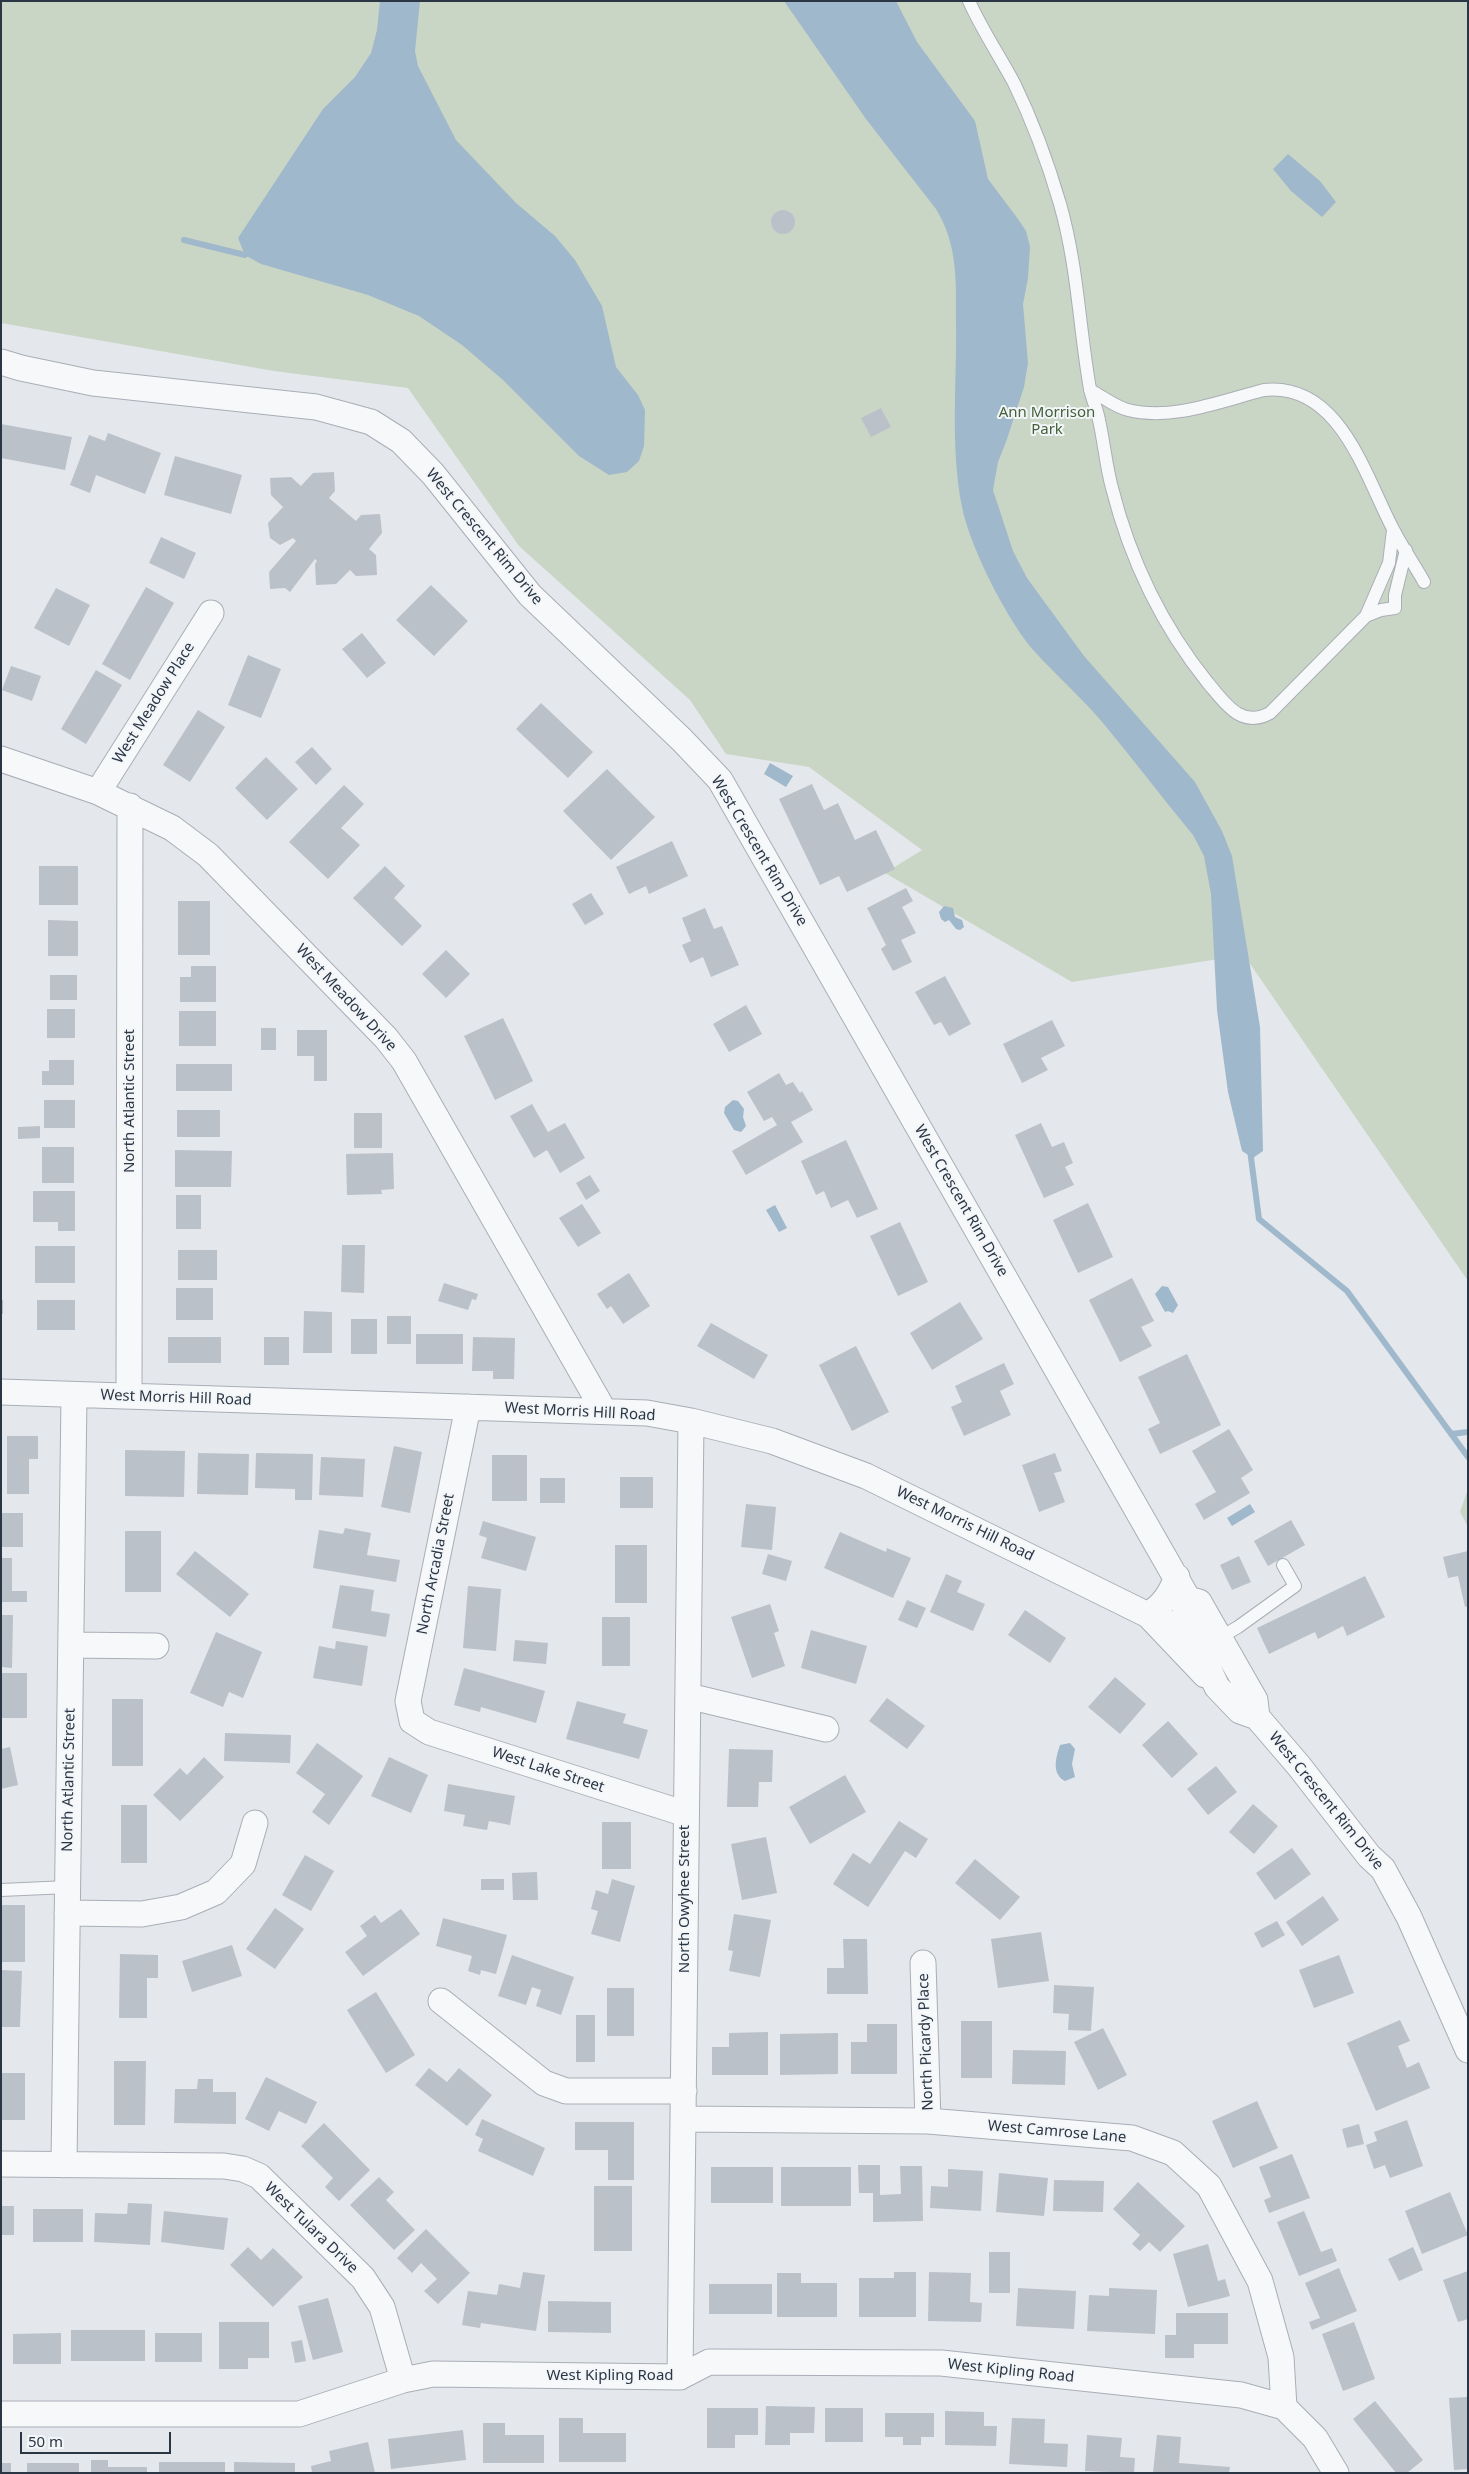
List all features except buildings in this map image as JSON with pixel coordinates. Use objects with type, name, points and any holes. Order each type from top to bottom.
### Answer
[{"type":"street","name":"West Crescent Rim Drive","points":[[1,362],[93,383],[316,407],[371,422],[408,448],[433,474],[530,595],[682,740],[720,780],[1177,1577],[1188,1599],[1185,1608],[1194,1636],[1217,1687],[1240,1711],[1257,1717],[1369,1856],[1382,1869],[1409,1917],[1468,2050]]},
{"type":"street","name":"West Meadow Place","points":[[98,792],[211,613]]},
{"type":"street","name":"West Meadow Drive","points":[[1,759],[98,792],[172,828],[208,855],[392,1046],[404,1061],[604,1412]]},
{"type":"street","name":"North Atlantic Street","points":[[130,806],[130,1396]]},
{"type":"street","name":"West Morris Hill Road","points":[[1,1392],[647,1413],[691,1421],[772,1442],[866,1476],[1148,1615],[1163,1620],[1194,1636],[1234,1664]]},
{"type":"street","name":"North Atlantic Street","points":[[64,2164],[74,1395]]},
{"type":"street","name":"North Arcadia Street","points":[[412,1721],[408,1701],[468,1407]]},
{"type":"street","name":"North Owyhee Street","points":[[680,2377],[691,1421]]},
{"type":"street","points":[[1148,1615],[1169,1597],[1177,1577]]},
{"type":"street","name":"West Crescent Rim Drive","points":[[1188,1599],[1199,1602],[1256,1700],[1257,1717]]},
{"type":"street","name":"West Morris Hill Road","points":[[1148,1615],[1217,1687]]},
{"type":"street","points":[[71,1645],[156,1646]]},
{"type":"street","points":[[688,1696],[826,1729]]},
{"type":"street","name":"West Lake Street","points":[[412,1721],[429,1732],[686,1814]]},
{"type":"street","points":[[67,1912],[142,1914],[181,1908],[216,1892],[243,1864],[255,1822]]},
{"type":"street","name":"North Picardy Place","points":[[923,1963],[928,2121]]},
{"type":"street","points":[[441,2001],[544,2083],[551,2086],[566,2091],[684,2091]]},
{"type":"street","name":"West Camrose Lane","points":[[683,2119],[928,2121],[1132,2138],[1173,2153],[1209,2186],[1260,2281],[1281,2357],[1284,2407]]},
{"type":"street","name":"West Tulara Drive","points":[[1,2164],[224,2166],[243,2169],[259,2176],[363,2278],[382,2307],[403,2380]]},
{"type":"street","name":"West Kipling Road","points":[[1,2414],[299,2414],[403,2380],[433,2374],[680,2377],[709,2362],[941,2363],[1241,2395],[1284,2407],[1315,2438],[1336,2473]]},
{"type":"lane","points":[[969,1],[1014,83],[1040,142],[1060,205],[1074,267],[1090,390],[1099,419],[1111,487],[1127,540],[1157,607],[1189,659],[1228,706],[1246,718],[1259,718],[1270,713],[1366,616],[1389,563],[1393,530]]},
{"type":"lane","points":[[1090,390],[1126,410],[1155,414],[1182,411],[1277,388],[1298,395],[1318,405],[1331,416],[1350,439],[1393,530],[1424,582],[1409,580],[1398,582]]},
{"type":"lane","points":[[1366,616],[1381,610],[1396,608],[1395,595],[1406,550]]},
{"type":"lane","points":[[1220,1638],[1295,1586],[1283,1566]]},
{"type":"lane","points":[[1,1890],[68,1887]]},
{"type":"green space","name":"Ann Morrison Park","points":[[1,1],[1468,1],[1468,1281],[1244,955],[1072,982],[885,873],[922,850],[809,767],[726,754],[690,700],[519,546],[408,388],[274,371],[1,323]]},
{"type":"green space","points":[[1468,1489],[1468,1527],[1460,1512]]},
{"type":"water","points":[[380,1],[420,1],[415,51],[418,66],[456,140],[516,203],[555,236],[575,260],[602,306],[616,367],[638,395],[645,410],[644,446],[639,461],[627,472],[609,475],[579,456],[503,380],[462,345],[419,316],[368,295],[261,264],[245,255],[238,238],[323,109],[355,77],[371,53],[377,30]]},
{"type":"water","points":[[784,1],[896,1],[917,42],[975,121],[988,179],[1026,231],[1030,247],[1028,278],[1023,304],[1028,363],[1024,387],[998,462],[993,490],[1013,551],[1027,578],[1084,656],[1195,782],[1222,831],[1232,856],[1260,1027],[1263,1151],[1253,1158],[1242,1151],[1228,1092],[1217,1010],[1211,894],[1204,856],[1193,835],[1103,723],[1024,639],[981,563],[966,523],[958,484],[955,438],[955,278],[952,250],[948,236],[936,209],[866,119]]},
{"type":"water","points":[[1288,154],[1320,181],[1336,202],[1322,217],[1291,191],[1273,169]]},
{"type":"water","points":[[770,763],[793,776],[786,787],[764,774]]},
{"type":"water","points":[[944,906],[953,908],[955,917],[962,920],[964,927],[960,930],[956,929],[949,920],[945,922],[941,919],[939,912]]},
{"type":"water","points":[[733,1100],[738,1101],[744,1109],[743,1117],[746,1126],[741,1132],[734,1130],[724,1113],[725,1107]]},
{"type":"water","points":[[775,1205],[787,1228],[779,1232],[766,1210]]},
{"type":"water","points":[[1162,1286],[1168,1287],[1178,1305],[1173,1313],[1165,1312],[1155,1294]]},
{"type":"water","points":[[1250,1504],[1255,1512],[1232,1526],[1227,1518]]},
{"type":"water","points":[[1070,1743],[1075,1749],[1072,1764],[1075,1777],[1065,1781],[1056,1770],[1056,1760],[1060,1745]]},
{"type":"waterway","points":[[184,240],[245,255],[250,250]]},
{"type":"waterway","points":[[1250,1150],[1259,1219],[1347,1291],[1468,1457]]},
{"type":"waterway","points":[[1451,1434],[1468,1432]]}]
